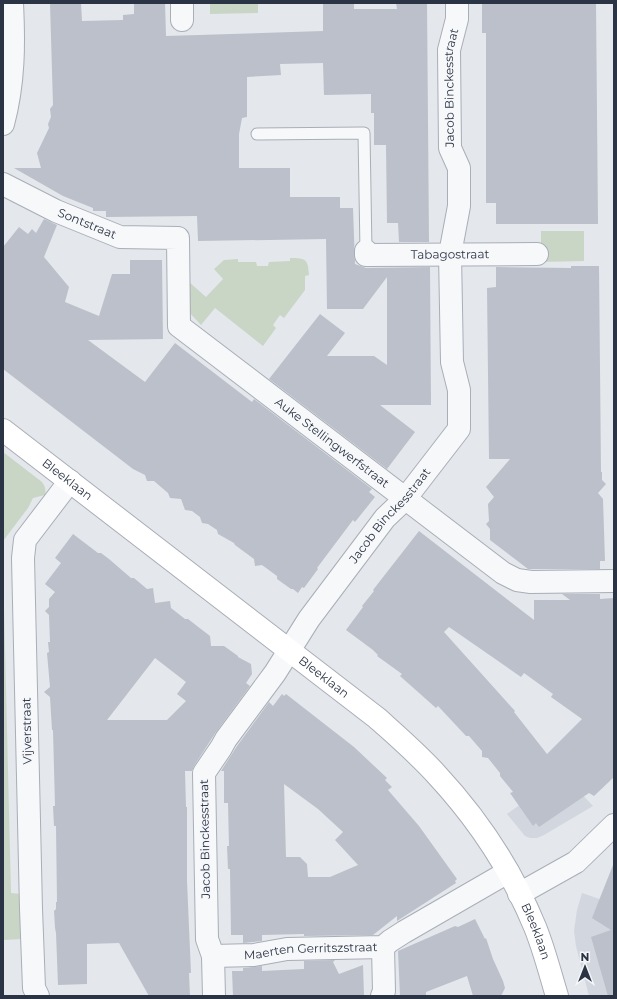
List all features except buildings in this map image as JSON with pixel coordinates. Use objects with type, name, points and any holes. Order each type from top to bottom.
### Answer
[{"type":"street","points":[[3,124],[12,77],[12,3]]},
{"type":"street","name":"Jacob Binckesstraat","points":[[214,996],[213,956],[207,939],[204,773],[226,739],[275,673],[308,619],[385,518],[405,498],[459,429],[459,390],[452,362],[450,254],[459,206],[459,168],[450,148],[449,50],[457,19],[457,3]]},
{"type":"street","name":"Sontstraat","points":[[3,184],[56,211],[120,237],[178,238]]},
{"type":"street","name":"Auke Stellingwerfstraat","points":[[178,238],[179,326],[503,573],[517,580],[531,582],[614,581]]},
{"type":"street","name":"Tabagostraat","points":[[366,251],[366,255],[537,254]]},
{"type":"street","name":"Bleeklaan","points":[[4,430],[377,718],[437,775],[477,823],[508,872],[534,926],[544,951],[557,996]]},
{"type":"street","name":"Vijverstraat","points":[[38,996],[34,988],[31,909],[23,553],[25,540],[70,481]]},
{"type":"street","points":[[519,894],[576,862],[614,825]]},
{"type":"street","name":"Maerten Gerritszstraat","points":[[213,956],[254,955],[288,949],[383,947],[404,932],[508,872]]},
{"type":"street","points":[[382,996],[384,991],[383,947]]},
{"type":"lane","points":[[257,134],[364,133],[366,251]]},
{"type":"shaded area","points":[[563,774],[593,806],[544,835],[537,838],[525,836],[507,814]]},
{"type":"shaded area","points":[[582,893],[614,904],[614,996],[589,996],[576,946],[574,931],[577,910]]},
{"type":"green space","points":[[210,3],[258,3],[258,13],[210,14]]},
{"type":"green space","points":[[541,231],[584,231],[584,261],[541,262]]},
{"type":"green space","points":[[290,258],[300,258],[305,260],[307,263],[309,275],[305,276],[305,290],[284,318],[280,315],[273,325],[276,328],[263,346],[215,308],[201,325],[188,311],[189,282],[206,297],[223,279],[214,269],[224,260],[238,259],[238,262],[256,262],[257,266],[268,266],[269,262],[290,261]]},
{"type":"green space","points":[[3,452],[42,482],[45,486],[45,495],[33,498],[28,508],[3,541]]},
{"type":"green space","points":[[3,566],[11,893],[21,894],[23,939],[3,940]]}]
